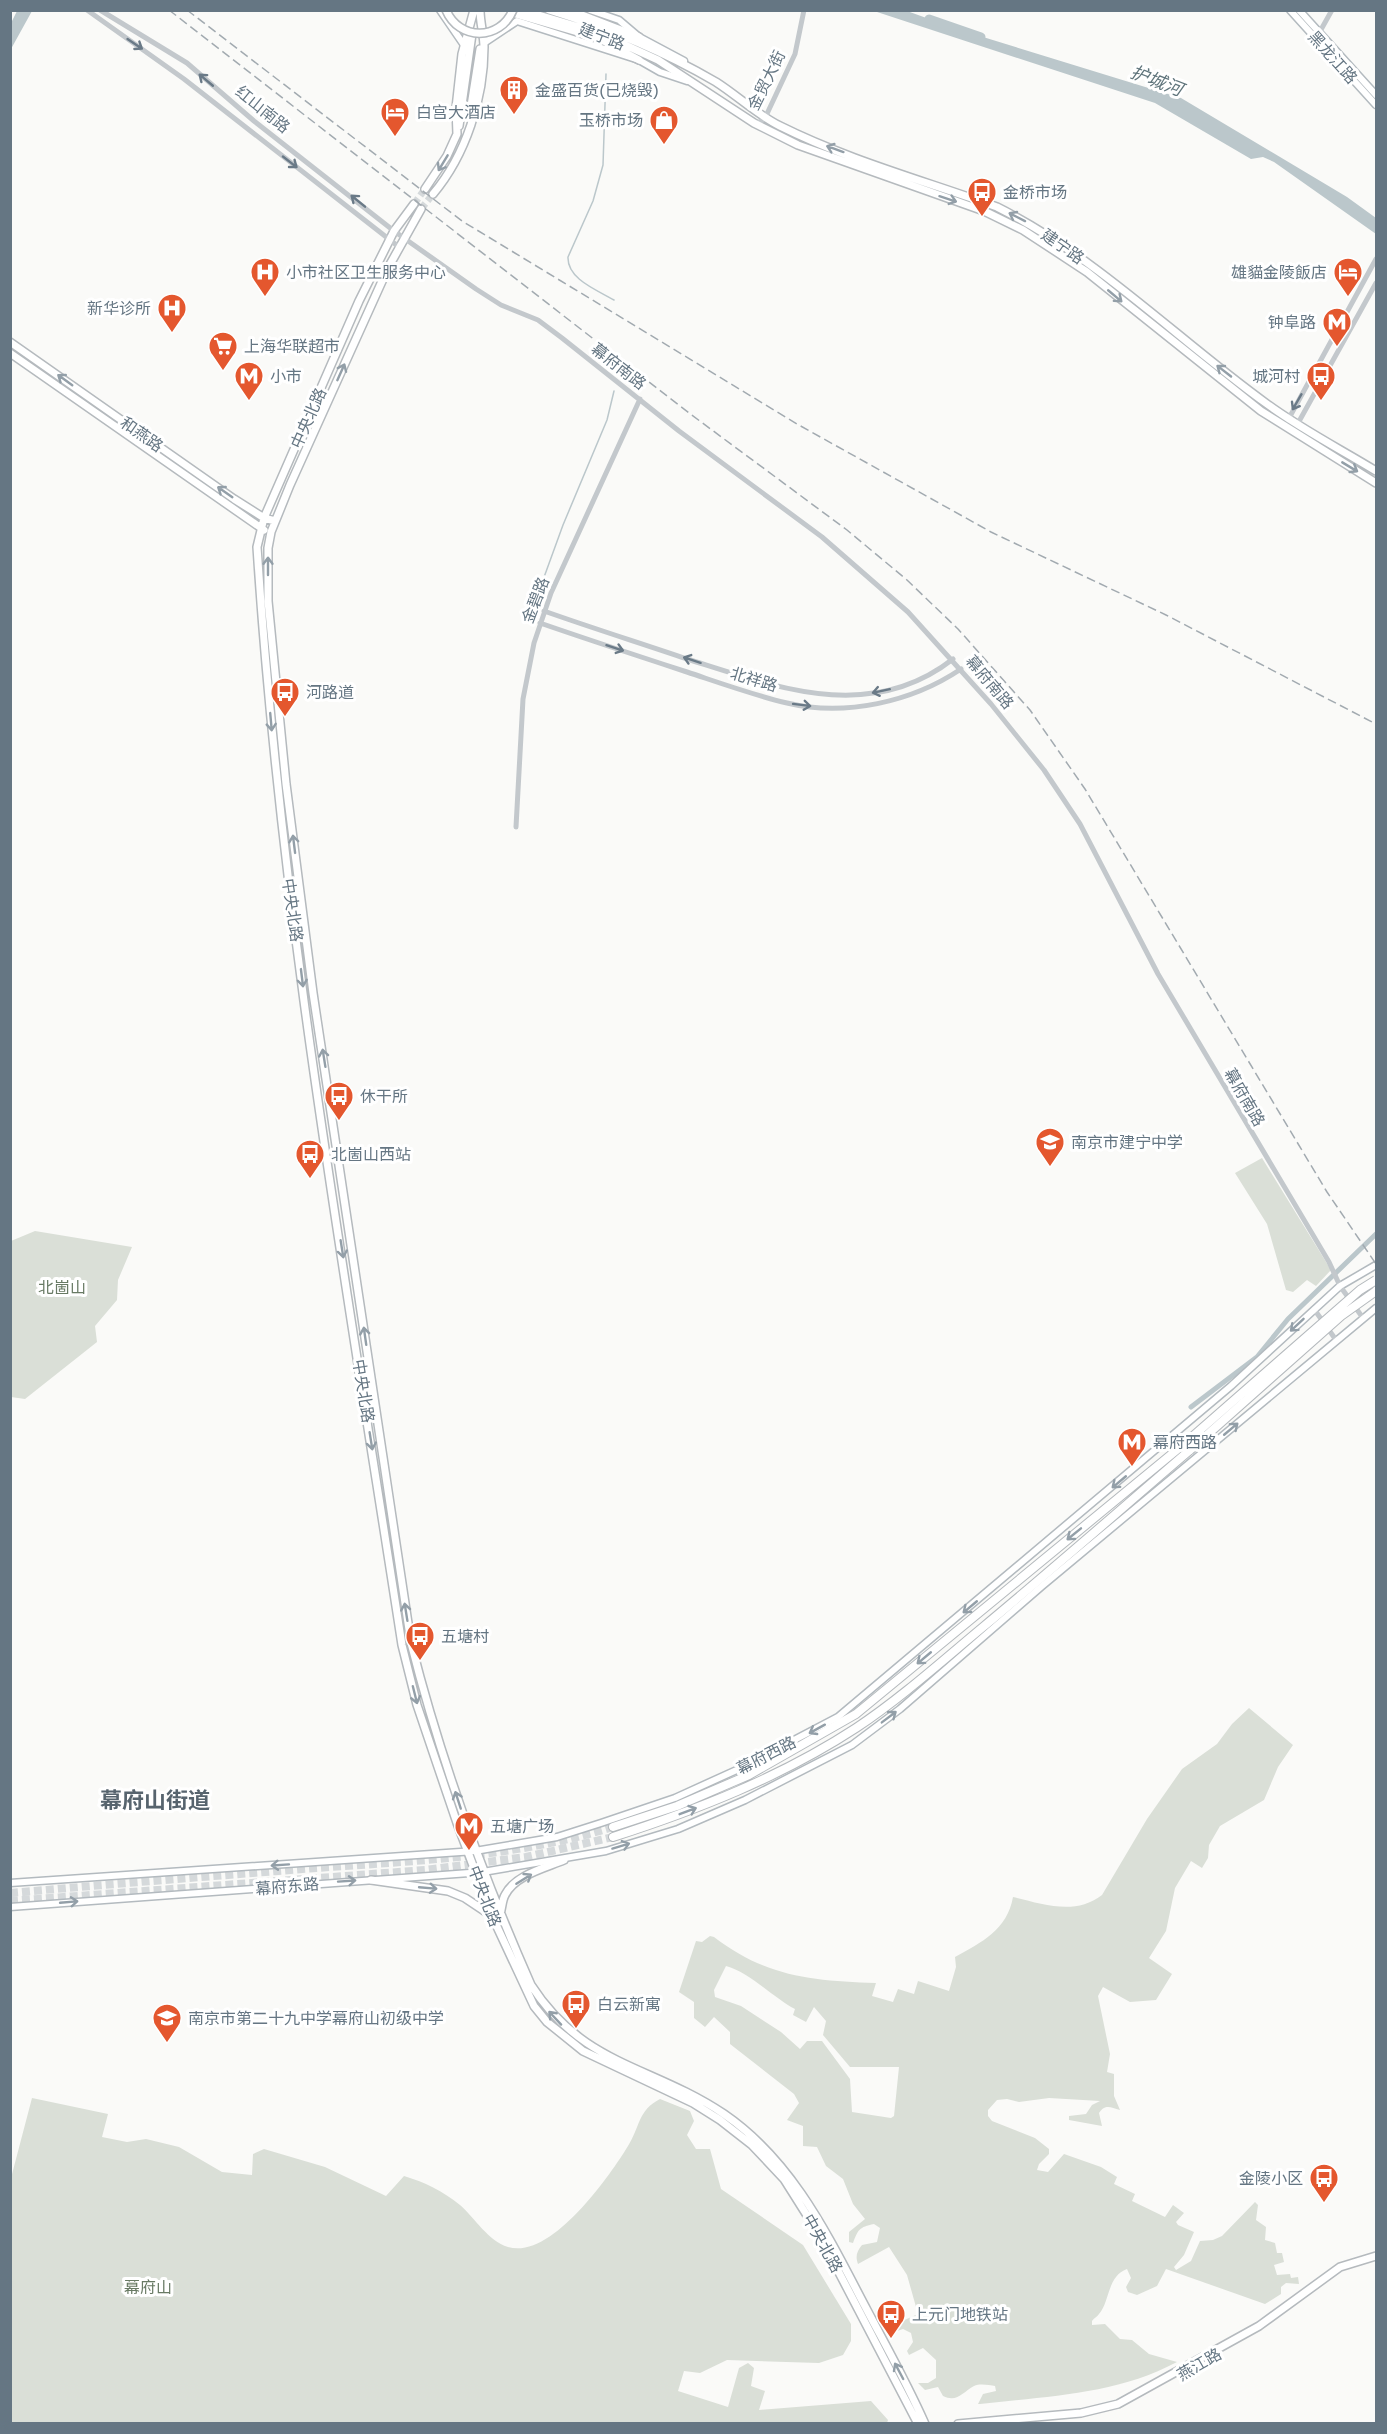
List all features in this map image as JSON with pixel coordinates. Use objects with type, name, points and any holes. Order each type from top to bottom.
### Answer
[{"type":"highway","name":"幕府西路","points":[[613,1827],[677,1806],[749,1775],[856,1714],[1187,1447],[1360,1290],[1377,1280]]},
{"type":"highway","name":"幕府西路","points":[[613,1837],[683,1814],[753,1784],[798,1762],[856,1728],[926,1674],[1341,1316],[1377,1291]]},
{"type":"main road","points":[[440,10],[464,45]]},
{"type":"main road","points":[[446,10],[453,23],[472,34],[482,34],[500,28],[513,12],[614,45],[639,60]]},
{"type":"main road","points":[[461,135],[456,108],[464,45],[474,10]]},
{"type":"main road","points":[[425,189],[475,111],[484,43],[480,10]]},
{"type":"main road","name":"建宁路","points":[[522,10],[637,43],[757,124],[831,158],[984,211],[1023,230],[1087,272],[1221,382],[1288,429],[1377,483]]},
{"type":"main road","name":"建宁路","points":[[549,10],[595,25],[637,43],[715,82],[765,118],[812,140],[997,207],[1047,233],[1288,418],[1377,471]]},
{"type":"main road","points":[[569,10],[618,27],[637,43]]},
{"type":"main road","points":[[590,10],[619,20],[637,43]]},
{"type":"main road","name":"黑龙江路","points":[[1290,10],[1377,105]]},
{"type":"main road","name":"黑龙江路","points":[[1299,10],[1377,95]]},
{"type":"main road","name":"建宁路","points":[[484,43],[517,21],[564,34],[639,60],[660,72],[699,85]]},
{"type":"main road","points":[[470,88],[472,34]]},
{"type":"main road","points":[[433,194],[456,159],[482,34]]},
{"type":"main road","name":"中央北路","points":[[414,204],[394,231],[359,301],[264,518],[257,548],[276,785],[304,994],[399,1623],[417,1705],[479,1872],[492,1916],[534,2006],[562,2036],[602,2062],[693,2103],[720,2120],[752,2145],[784,2179],[820,2236],[918,2424]]},
{"type":"main road","name":"中央北路","points":[[421,209],[399,247],[275,521],[268,548],[268,601],[283,763],[313,993],[346,1199],[400,1576],[411,1643],[426,1703],[471,1851]]},
{"type":"main road","name":"和燕路","points":[[10,342],[264,518],[275,521]]},
{"type":"main road","name":"和燕路","points":[[10,353],[260,529],[271,532]]},
{"type":"main road","name":"幕府西路","points":[[359,1859],[471,1851],[557,1837],[675,1798],[765,1758],[838,1717],[1215,1400],[1340,1285],[1377,1265]]},
{"type":"main road","name":"幕府西路","points":[[564,1860],[606,1851],[678,1829],[745,1800],[852,1745],[900,1709],[1042,1586],[1377,1308]]},
{"type":"main road","name":"幕府东路","points":[[10,1883],[359,1859]]},
{"type":"main road","points":[[500,1914],[505,1895],[511,1887],[531,1874],[564,1860]]},
{"type":"main road","name":"幕府东路","points":[[10,1907],[479,1872],[564,1860]]},
{"type":"main road","name":"中央北路","points":[[479,1872],[531,1985],[543,2004],[567,2030],[606,2056],[675,2086],[724,2114],[756,2140],[789,2175],[826,2232],[925,2424]]},
{"type":"main road","points":[[370,1880],[448,1891],[465,1898],[492,1916]]},
{"type":"main road","points":[[958,2424],[1081,2413],[1118,2404],[1259,2326],[1340,2267],[1377,2258]]},
{"type":"main road","name":"燕江路","points":[[1005,2424],[1099,2415],[1130,2404],[1260,2330],[1341,2270],[1377,2258]]},
{"type":"street","points":[[87,10],[184,80],[399,247]]},
{"type":"street","name":"红山南路","points":[[100,10],[187,63],[254,120],[404,238]]},
{"type":"street","name":"金贸大街","points":[[757,124],[765,118],[795,54],[804,10]]},
{"type":"street","points":[[1315,38],[1332,10]]},
{"type":"street","name":"幕府南路","points":[[404,238],[501,305],[538,320],[864,571],[953,659],[1044,770],[1080,824],[1158,974],[1340,1285],[1363,1318]]},
{"type":"street","points":[[1377,259],[1288,418],[1288,429],[1298,425],[1377,283]]},
{"type":"street","name":"金碧路","points":[[516,827],[526,675],[540,623],[640,399]]},
{"type":"street","name":"北祥路","points":[[544,611],[789,691],[850,695],[892,689],[938,671],[953,659]]},
{"type":"street","name":"北祥路","points":[[540,623],[788,704],[849,707],[894,699],[945,680],[961,669]]},
{"type":"street","points":[[585,638],[583,631],[589,627]]},
{"type":"street","points":[[917,680],[923,684],[922,690]]},
{"type":"street","points":[[1314,1309],[1336,1340]]},
{"type":"green space","points":[[1262,1158],[1331,1270],[1316,1286],[1307,1280],[1293,1292],[1286,1290],[1267,1224],[1235,1173]]},
{"type":"green space","name":"北崮山","points":[[35,1231],[132,1247],[118,1280],[117,1300],[95,1326],[97,1342],[25,1399],[11,1397],[11,1241]]},
{"type":"green space","points":[[1249,1708],[1293,1745],[1278,1767],[1264,1800],[1220,1826],[1209,1845],[1208,1858],[1202,1868],[1191,1861],[1175,1888],[1166,1931],[1149,1958],[1172,1974],[1156,2000],[1130,2002],[1103,1987],[1098,1996],[1110,2054],[1107,2072],[1114,2074],[1114,2096],[1120,2110],[1103,2108],[1099,2113],[1102,2126],[1069,2120],[1069,2116],[1086,2114],[1092,2105],[1100,2101],[1049,2098],[1019,2102],[1007,2099],[997,2100],[988,2110],[988,2116],[992,2121],[1035,2138],[1049,2149],[1049,2154],[1039,2164],[1037,2170],[1048,2172],[1064,2154],[1101,2167],[1117,2177],[1114,2184],[1135,2194],[1132,2201],[1165,2217],[1173,2205],[1184,2213],[1176,2222],[1194,2232],[1184,2255],[1174,2267],[1176,2270],[1191,2261],[1200,2241],[1213,2240],[1222,2236],[1255,2202],[1258,2205],[1256,2220],[1266,2227],[1265,2240],[1275,2243],[1277,2253],[1282,2253],[1284,2262],[1274,2265],[1277,2275],[1290,2274],[1291,2278],[1298,2277],[1299,2284],[1286,2283],[1281,2287],[1281,2294],[1265,2304],[1166,2269],[1157,2286],[1137,2295],[1128,2292],[1126,2287],[1131,2278],[1127,2269],[1121,2272],[1112,2283],[1103,2309],[1092,2321],[1092,2325],[1105,2324],[1120,2339],[1132,2340],[1149,2354],[1177,2362],[1154,2373],[1105,2388],[1031,2399],[978,2404],[983,2394],[996,2391],[995,2386],[984,2384],[974,2386],[960,2396],[952,2398],[943,2396],[938,2387],[925,2390],[918,2383],[928,2383],[936,2378],[936,2360],[923,2348],[909,2355],[907,2351],[913,2342],[911,2333],[903,2329],[894,2332],[891,2326],[918,2314],[907,2275],[889,2247],[858,2264],[857,2261],[857,2254],[862,2245],[877,2242],[880,2228],[874,2224],[865,2226],[858,2232],[853,2243],[849,2242],[849,2232],[865,2219],[853,2204],[843,2179],[826,2166],[817,2147],[803,2146],[803,2126],[787,2120],[799,2103],[794,2094],[730,2044],[730,2032],[714,2017],[705,2027],[694,2018],[694,2002],[679,1992],[696,1941],[702,1942],[710,1936],[714,1937],[752,1961],[791,1974],[831,1981],[876,1983],[872,1996],[893,2002],[898,1989],[914,1994],[918,1981],[949,1991],[956,1967],[955,1957],[984,1940],[999,1927],[1010,1908],[1013,1897],[1047,1905],[1070,1907],[1092,1901],[1102,1895],[1147,1819],[1182,1769],[1217,1744],[1232,1724]],"holes":[[[726,1966],[735,1969],[795,2009],[793,2015],[806,2022],[814,2007],[826,2021],[823,2035],[850,2067],[899,2067],[894,2116],[891,2118],[852,2112],[850,2079],[822,2041],[807,2041],[800,2049],[781,2032],[741,2006],[715,1997],[714,1990]]]},
{"type":"green space","name":"幕府山","points":[[32,2098],[108,2114],[102,2137],[127,2142],[146,2139],[179,2147],[222,2172],[252,2175],[253,2154],[264,2149],[325,2167],[386,2196],[404,2176],[419,2181],[454,2200],[494,2240],[508,2247],[525,2248],[542,2241],[560,2229],[577,2213],[619,2160],[647,2108],[660,2099],[690,2111],[694,2121],[687,2135],[696,2149],[710,2149],[721,2189],[803,2245],[851,2324],[851,2341],[843,2355],[819,2363],[727,2360],[700,2373],[684,2371],[678,2391],[728,2407],[739,2368],[748,2363],[754,2368],[751,2386],[765,2391],[759,2410],[871,2401],[888,2420],[887,2423],[11,2423],[11,2178]]},
{"type":"shaded area","points":[[17,11],[32,11],[11,49],[11,23]]},
{"type":"shaded area","points":[[874,11],[907,11],[957,29],[1181,98],[1347,197],[1376,218],[1376,234],[1274,162],[1263,157],[1251,159],[1155,103]]},
{"type":"waterway","name":"护城河","points":[[929,19],[981,37]]},
{"type":"waterway","points":[[606,74],[603,165],[593,201],[568,257],[572,272],[578,278],[614,300]]},
{"type":"waterway","points":[[539,591],[563,525],[607,420],[614,391]]},
{"type":"waterway","points":[[1191,1407],[1257,1357],[1288,1319],[1376,1234]]},
{"type":"tunnel","points":[[414,204],[425,189]]},
{"type":"tunnel","points":[[421,209],[433,194]]},
{"type":"tunnel","points":[[10,1893],[466,1856],[540,1845],[613,1827]]},
{"type":"tunnel","points":[[10,1901],[425,1870],[526,1857],[613,1837]]},
{"type":"railway","points":[[169,10],[689,413],[847,530],[907,580],[958,629],[1030,710],[1085,789],[1327,1192],[1376,1264]]},
{"type":"railway","points":[[187,10],[462,221],[797,424],[991,532],[1166,615],[1376,724]]},
{"type":"place","name":"金盛百货(已烧毁)","points":[[514,116]]},
{"type":"place","name":"白宫大酒店","points":[[395,138]]},
{"type":"place","name":"玉桥市场","points":[[664,146]]},
{"type":"place","name":"金桥市场","points":[[982,218]]},
{"type":"place","name":"小市社区卫生服务中心","points":[[265,298]]},
{"type":"place","name":"雄貓金陵飯店","points":[[1348,298]]},
{"type":"place","name":"新华诊所","points":[[172,334]]},
{"type":"place","name":"钟阜路","points":[[1337,348]]},
{"type":"place","name":"上海华联超市","points":[[223,372]]},
{"type":"place","name":"小市","points":[[249,402]]},
{"type":"place","name":"城河村","points":[[1321,402]]},
{"type":"place","name":"河路道","points":[[285,718]]},
{"type":"place","name":"休干所","points":[[339,1122]]},
{"type":"place","name":"南京市建宁中学","points":[[1050,1168]]},
{"type":"place","name":"北崮山西站","points":[[310,1180]]},
{"type":"place","name":"幕府西路","points":[[1132,1468]]},
{"type":"place","name":"五塘村","points":[[420,1662]]},
{"type":"place","name":"五塘广场","points":[[469,1852]]},
{"type":"place","name":"白云新寓","points":[[576,2030]]},
{"type":"place","name":"南京市第二十九中学幕府山初级中学","points":[[167,2044]]},
{"type":"place","name":"金陵小区","points":[[1324,2204]]},
{"type":"place","name":"上元门地铁站","points":[[891,2340]]},
{"type":"district","name":"幕府山街道","points":[[155,1799]]}]
